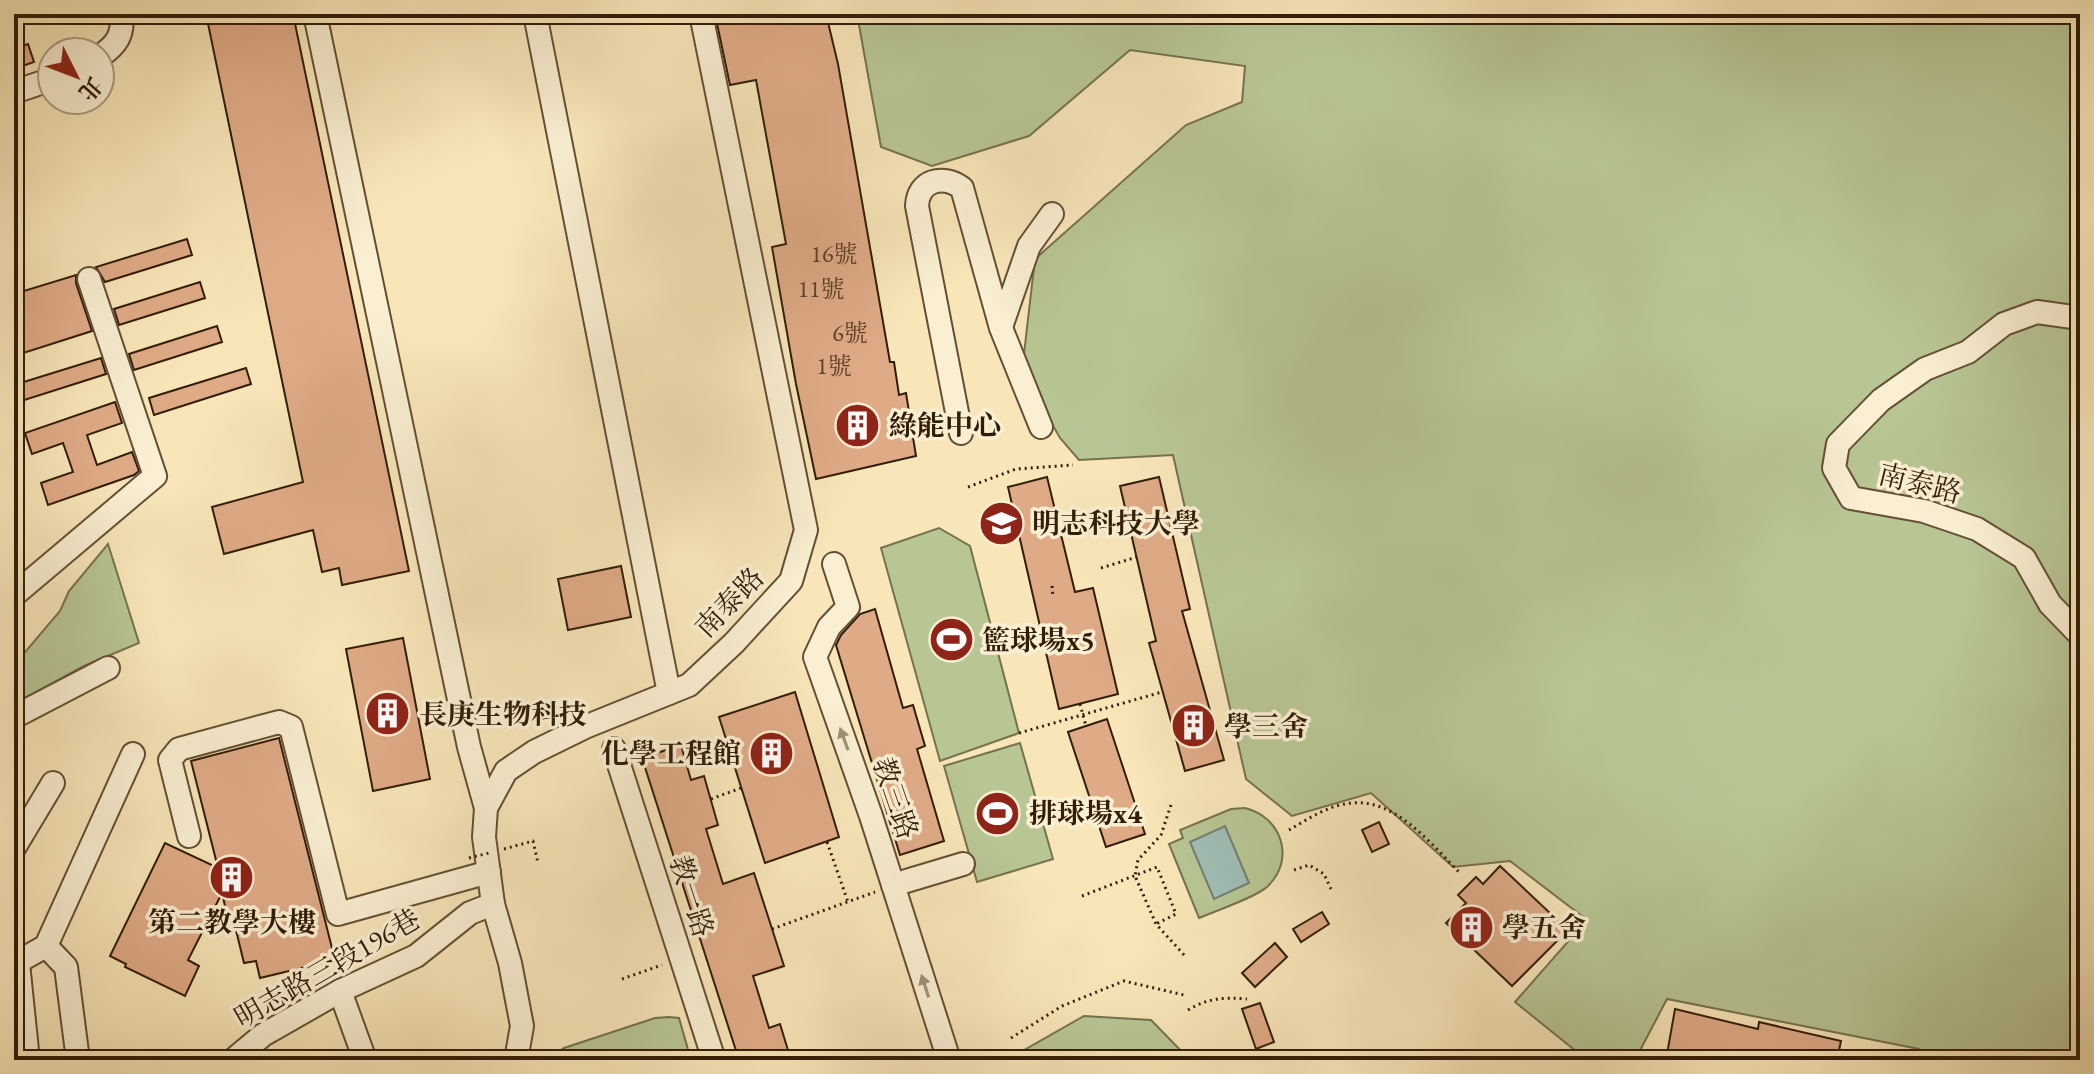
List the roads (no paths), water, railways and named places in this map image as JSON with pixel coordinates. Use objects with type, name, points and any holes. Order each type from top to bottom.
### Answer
[{"type":"street","points":[[116,42],[123,28],[121,14]]},
{"type":"street","points":[[315,14],[469,747],[486,808]]},
{"type":"street","points":[[535,14],[669,693]]},
{"type":"street","name":"南泰路","points":[[516,1060],[522,1026],[510,963],[493,904],[484,837],[486,808],[506,771],[534,752],[585,727],[689,685],[734,643],[791,581],[806,530],[701,14]]},
{"type":"street","points":[[14,92],[36,84]]},
{"type":"street","points":[[961,433],[917,206],[918,195],[925,185],[940,180],[952,180],[962,188],[1001,328],[1041,427]]},
{"type":"street","points":[[1001,328],[1029,246],[1052,214]]},
{"type":"street","points":[[14,595],[155,476],[89,279]]},
{"type":"street","name":"南泰路","points":[[2080,318],[2037,312],[2004,324],[1968,352],[1925,369],[1881,400],[1838,444],[1834,468],[1851,498],[1924,511],[1977,529],[2024,558],[2050,604],[2080,635]]},
{"type":"street","name":"教三路","points":[[834,564],[848,607],[829,627],[815,657],[949,1060]]},
{"type":"street","points":[[14,717],[108,668]]},
{"type":"street","points":[[189,836],[170,760],[179,749],[279,722],[291,727],[338,914],[489,862]]},
{"type":"street","name":"教一路","points":[[614,749],[714,1060]]},
{"type":"street","points":[[28,1060],[16,964],[46,946],[133,754]]},
{"type":"street","points":[[14,848],[53,783]]},
{"type":"street","points":[[893,885],[963,864]]},
{"type":"street","name":"明志路三段196巷","points":[[233,1060],[263,1035],[340,991],[416,956],[470,913],[493,904]]},
{"type":"street","points":[[46,946],[66,967],[78,1060]]},
{"type":"street","points":[[340,991],[365,1060]]},
{"type":"water","points":[[1225,826],[1249,883],[1214,899],[1190,842]]},
{"type":"place","name":"綠能中心","points":[[858,425]]},
{"type":"place","name":"明志科技大學","points":[[1001,523]]},
{"type":"place","name":"籃球場x5","points":[[951,640]]},
{"type":"place","name":"長庚生物科技","points":[[388,714]]},
{"type":"place","name":"學三舍","points":[[1193,726]]},
{"type":"place","name":"化學工程館","points":[[772,753]]},
{"type":"place","name":"排球場x4","points":[[998,813]]},
{"type":"place","name":"第二教學大樓","points":[[232,878]]},
{"type":"place","name":"學五舍","points":[[1471,927]]}]
